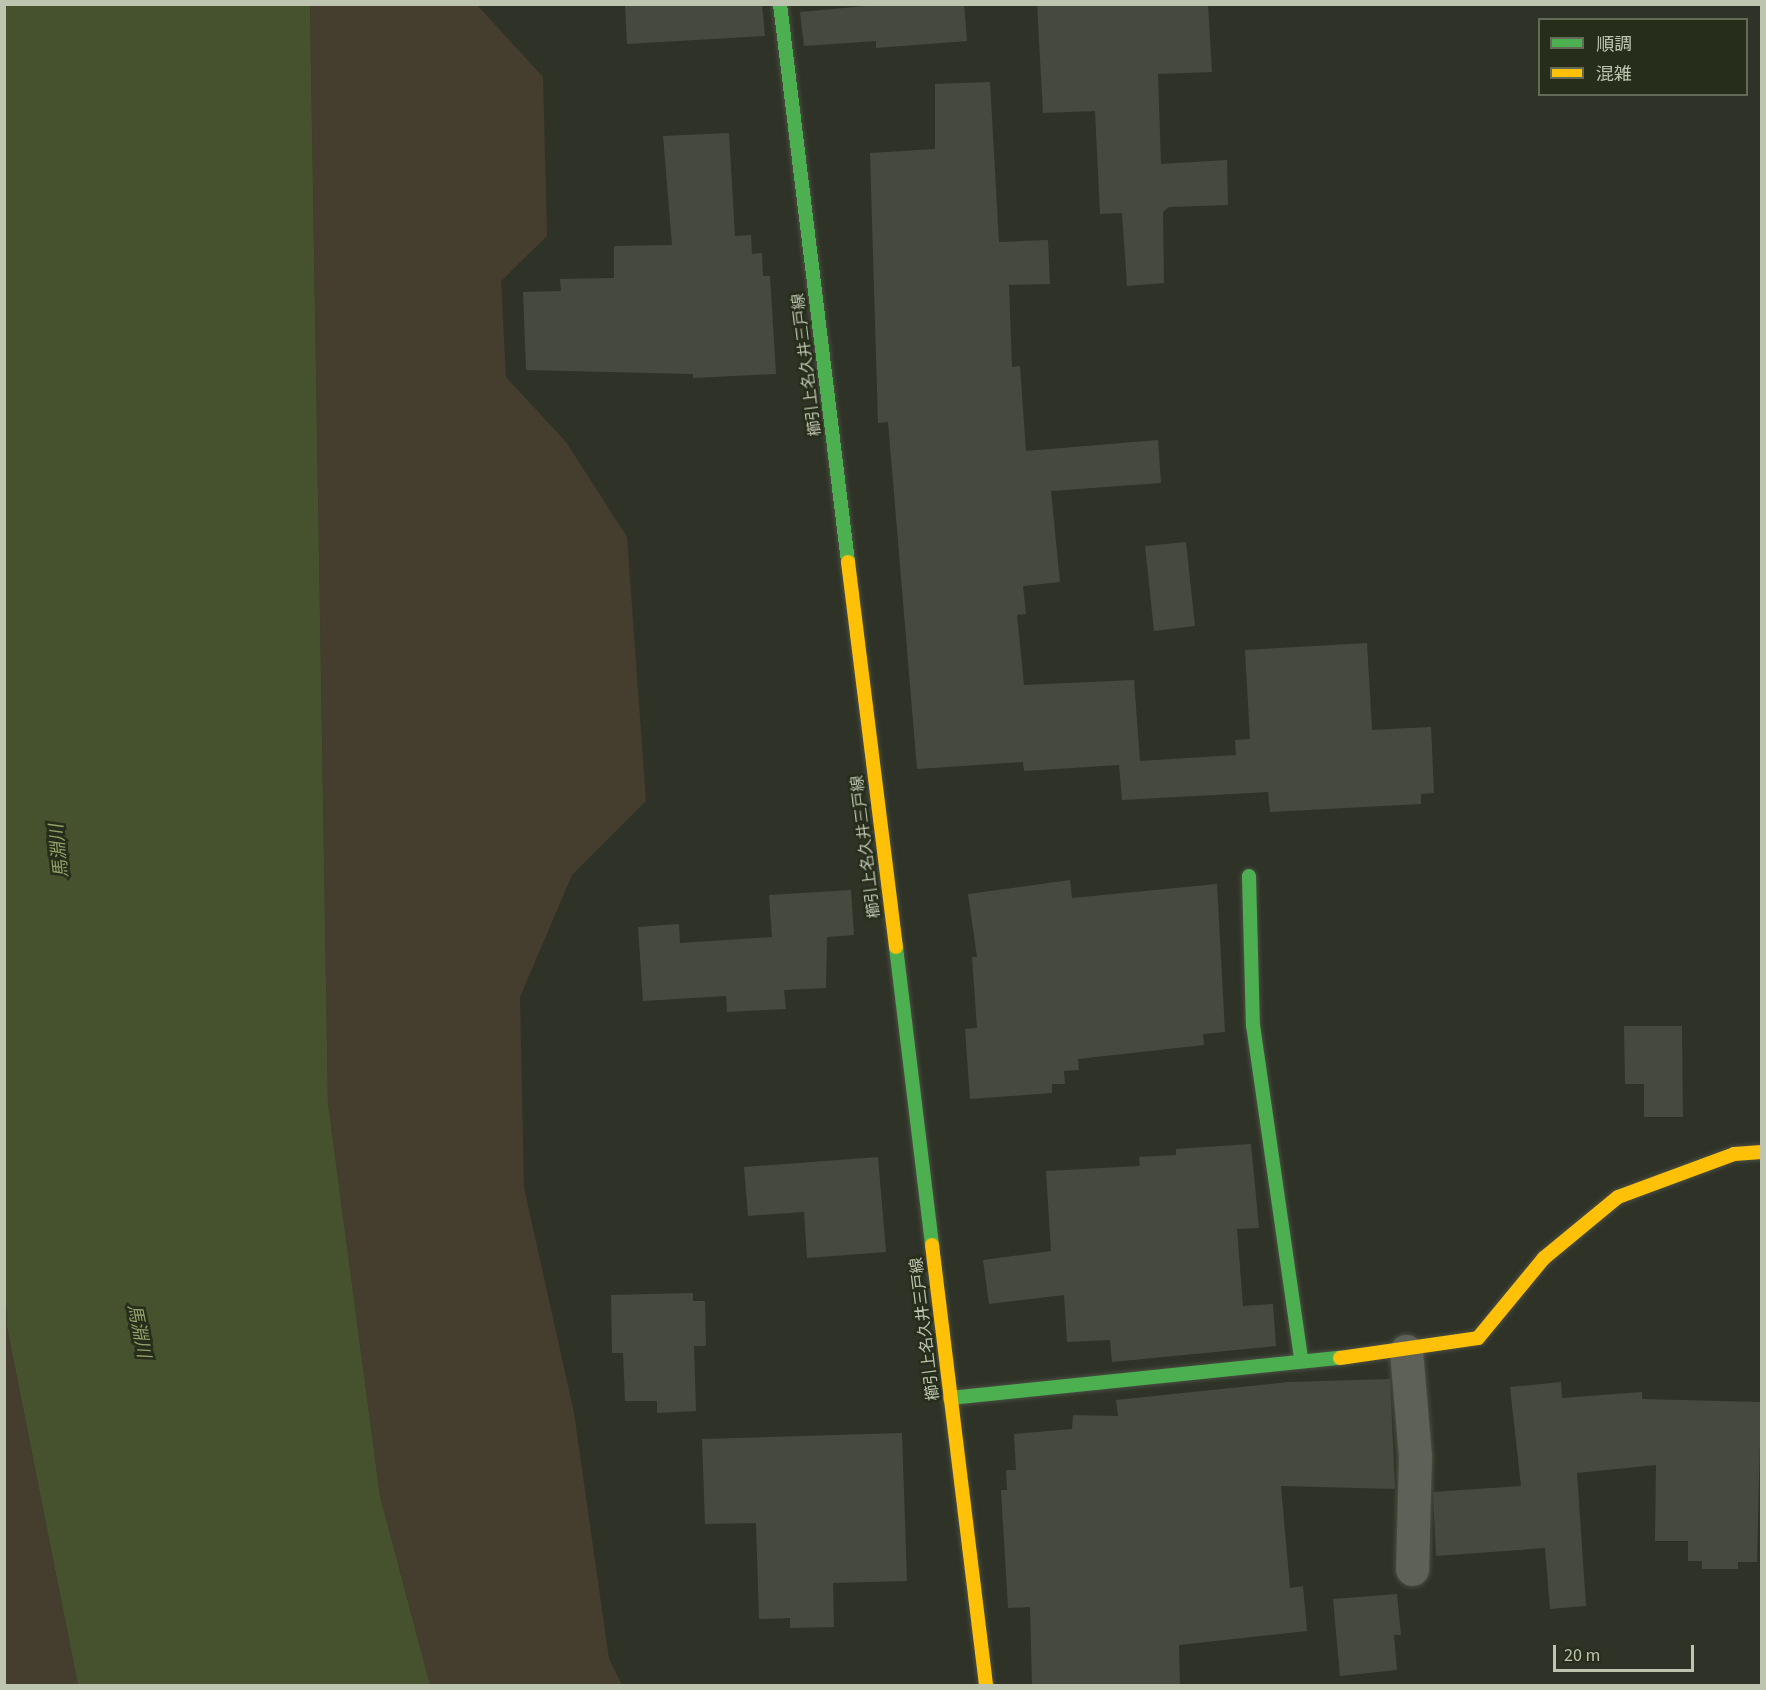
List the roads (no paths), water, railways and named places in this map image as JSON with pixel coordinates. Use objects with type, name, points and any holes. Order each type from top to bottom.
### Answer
[{"type":"main road","name":"櫛引上名久井三戸線","points":[[780,4],[986,1686]]},
{"type":"main road","points":[[1249,876],[1253,1026],[1301,1360]]},
{"type":"main road","points":[[950,1398],[1301,1360],[1406,1351],[1478,1338],[1544,1258],[1618,1197],[1734,1154],[1761,1152]]},
{"type":"street","points":[[1406,1351],[1415,1456],[1412,1569]]},
{"type":"water","name":"馬淵川","points":[[4,5],[310,5],[328,1103],[380,1496],[430,1685],[78,1685],[7,1327],[5,1283]]}]
